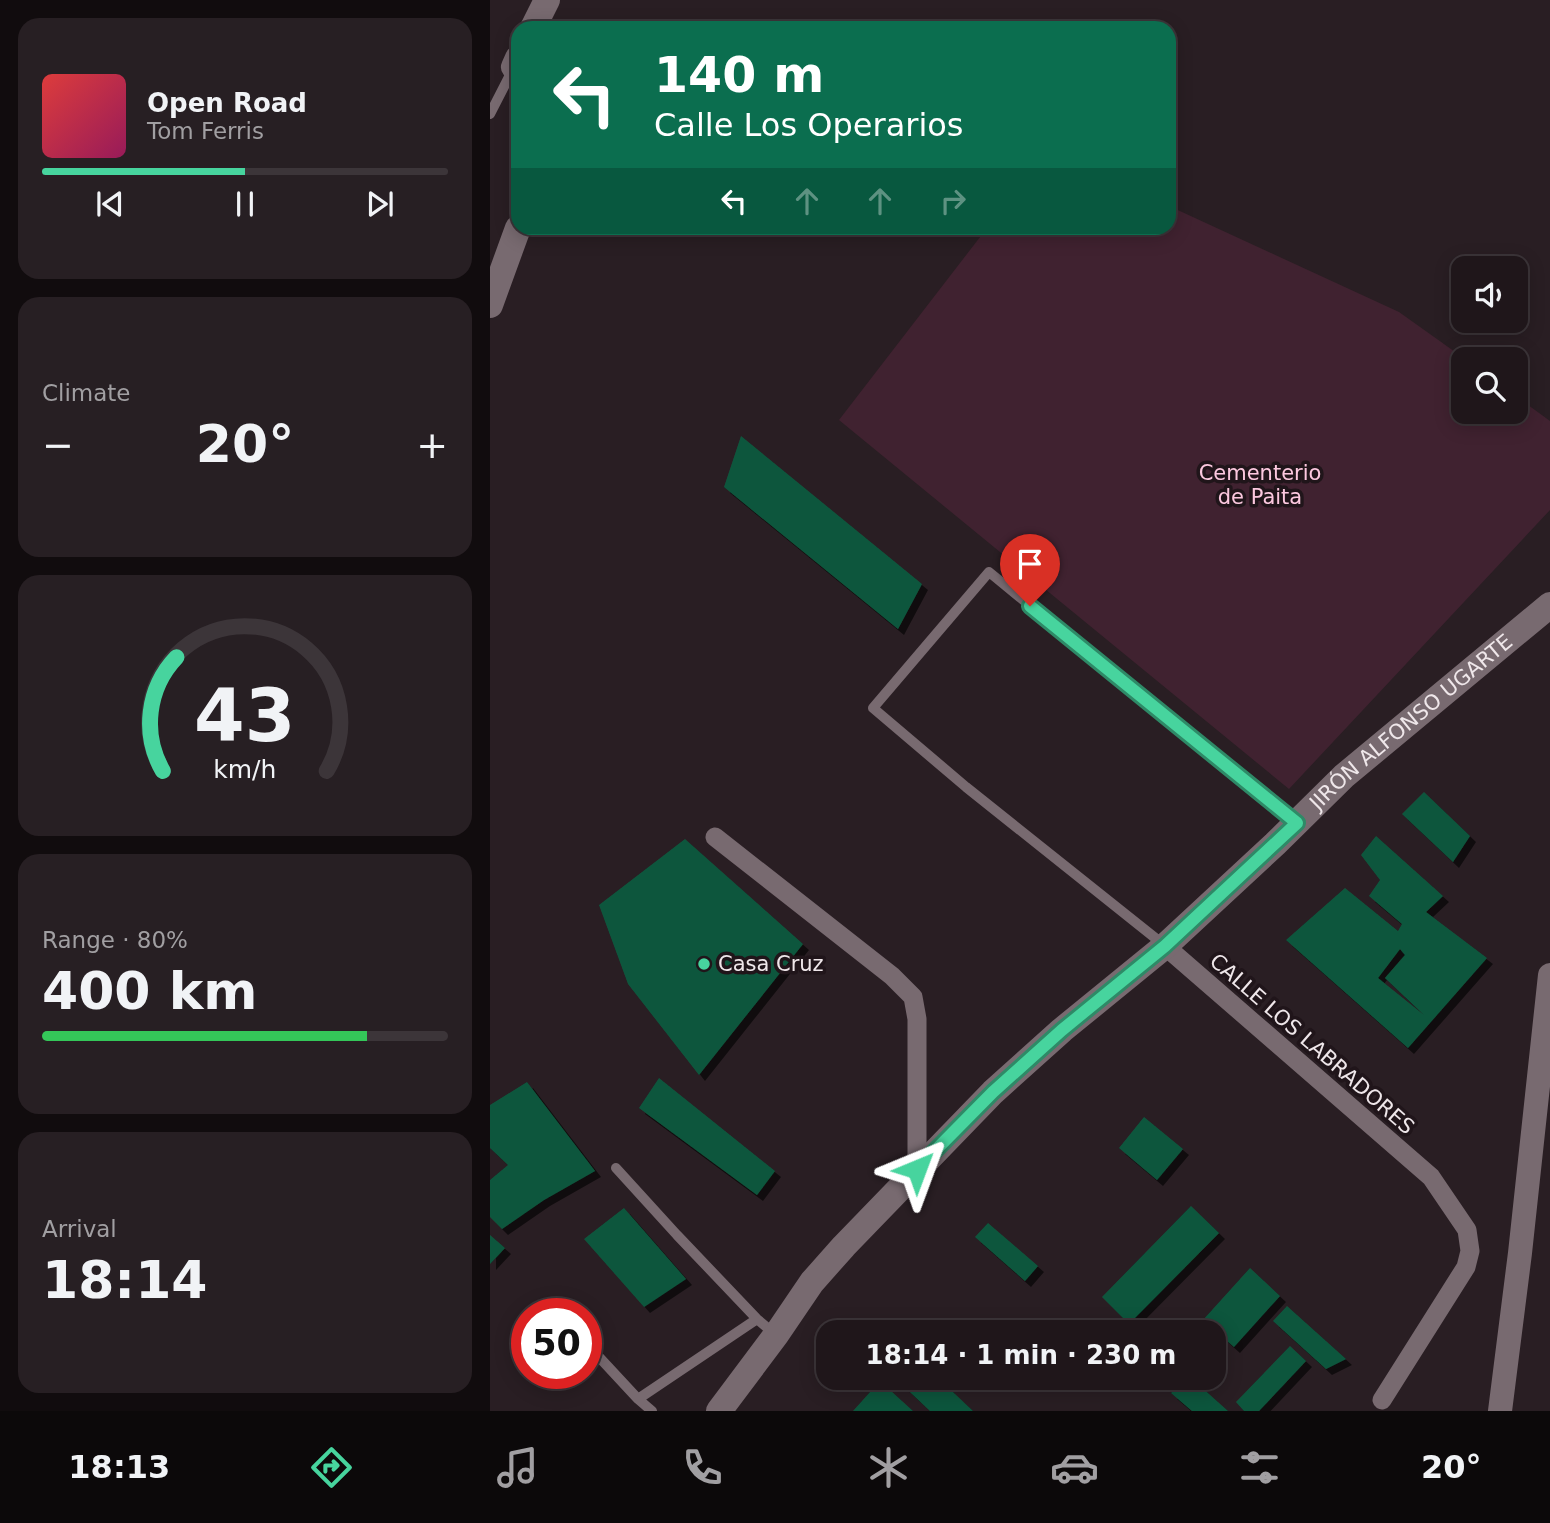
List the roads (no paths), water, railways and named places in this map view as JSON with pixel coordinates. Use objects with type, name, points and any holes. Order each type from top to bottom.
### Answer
[{"type":"main road","points":[[536,21],[547,0]]},
{"type":"main road","points":[[490,305],[515,235]]},
{"type":"main road","name":"JIRÓN ALFONSO UGARTE","points":[[719,1411],[766,1327],[993,1092],[1062,1030],[1165,946],[1297,823],[1343,776],[1550,605]]},
{"type":"street","points":[[715,837],[892,976],[913,998],[917,1018],[917,1169]]},
{"type":"street","name":"CALLE LOS LABRADORES","points":[[1165,946],[1431,1177],[1467,1230],[1470,1251],[1466,1267],[1382,1400]]},
{"type":"street","points":[[1500,1411],[1550,975]]},
{"type":"lane","points":[[490,114],[511,77]]},
{"type":"lane","name":"CALLE LOS LABRADORES","points":[[1165,946],[966,787],[873,708],[989,572],[1297,823]]},
{"type":"lane","points":[[616,1168],[766,1327],[638,1399]]},
{"type":"lane","points":[[602,1360],[652,1411]]},
{"type":"place","name":"Casa Cruz","points":[[704,964]]},
{"type":"park label","name":"Cementerio de Paita","points":[[1260,485]]}]
